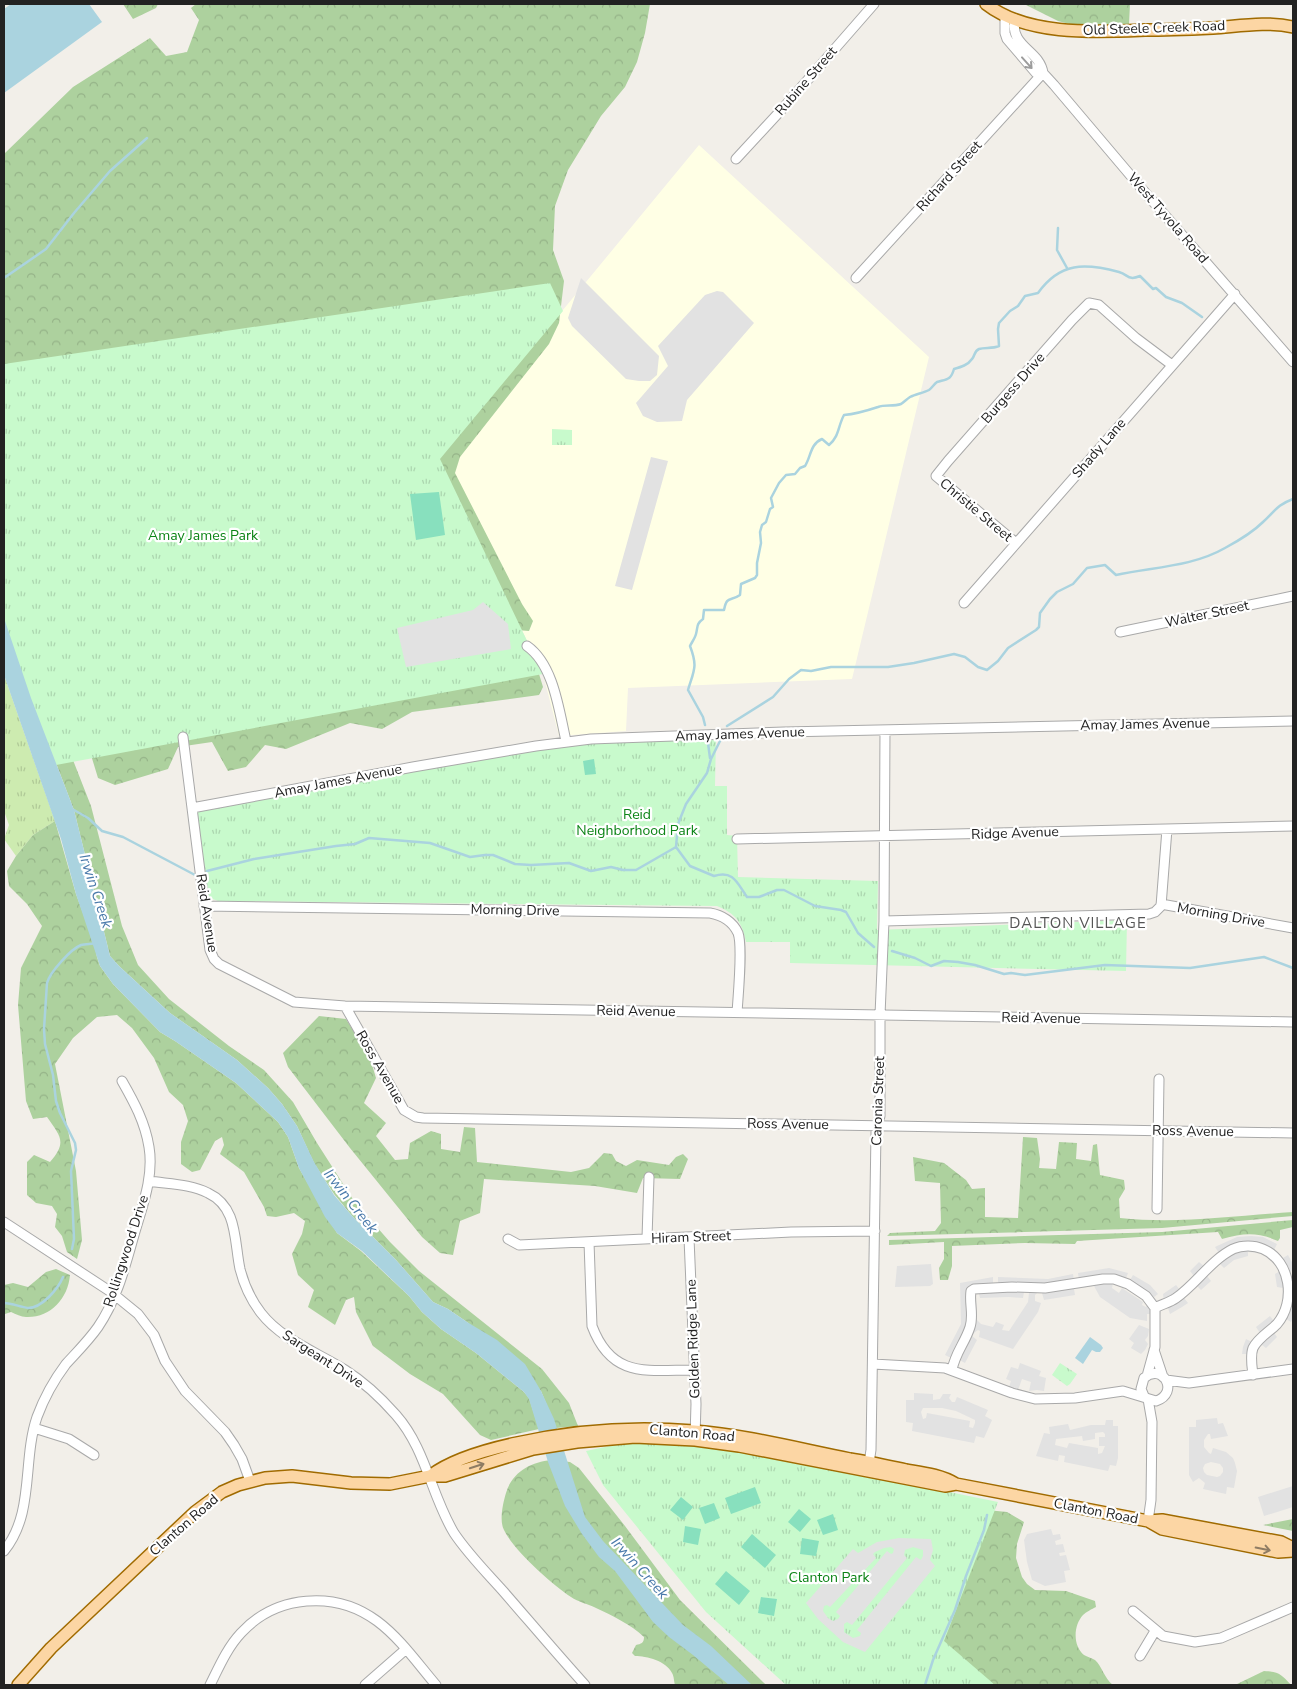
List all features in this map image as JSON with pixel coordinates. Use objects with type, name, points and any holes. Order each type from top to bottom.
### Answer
[{"type":"main road","points":[[986,4],[1010,18]]},
{"type":"main road","name":"Old Steele Creek Road","points":[[1010,18],[1053,29],[1070,30],[1119,31],[1201,28],[1259,23],[1293,26]]},
{"type":"main road","name":"Clanton Road","points":[[18,1685],[51,1648],[195,1512],[222,1492],[250,1481],[279,1476],[351,1483],[390,1484],[430,1476],[445,1476],[531,1445],[624,1429],[695,1436],[734,1436],[868,1467],[945,1477],[956,1484],[1148,1521],[1162,1529],[1278,1552],[1293,1550]]},
{"type":"street","name":"Rubine Street","points":[[736,159],[874,4]]},
{"type":"street","name":"West Tyvola Road","points":[[1010,18],[1015,36],[1042,66],[1043,73],[1293,362]]},
{"type":"street","name":"Richard Street","points":[[856,278],[1043,73]]},
{"type":"street","name":"Shady Lane","points":[[964,603],[1235,294]]},
{"type":"street","name":"Burgess Drive","points":[[936,476],[1087,304],[1092,303],[1099,306],[1136,338],[1172,365]]},
{"type":"street","name":"Christie Street","points":[[936,476],[1016,543]]},
{"type":"street","name":"Walter Street","points":[[1120,632],[1293,596]]},
{"type":"street","points":[[528,646],[537,654],[546,667],[566,741]]},
{"type":"street","name":"Amay James Avenue","points":[[192,808],[413,766],[566,741],[625,737],[1293,721]]},
{"type":"street","name":"Caronia Street","points":[[868,1467],[871,1450],[876,1132],[880,1116],[885,730]]},
{"type":"street","name":"Reid Avenue","points":[[183,737],[210,950],[214,959],[219,964],[294,1002],[345,1006],[1293,1022]]},
{"type":"street","name":"Ridge Avenue","points":[[737,839],[1293,826]]},
{"type":"street","points":[[1161,904],[1166,829]]},
{"type":"street","name":"Morning Drive","points":[[884,921],[1142,915],[1155,912],[1161,904],[1293,928]]},
{"type":"street","name":"Morning Drive","points":[[204,906],[710,913],[722,917],[731,924],[739,936],[737,1013]]},
{"type":"street","name":"Ross Avenue","points":[[345,1006],[404,1110],[416,1117],[1293,1133]]},
{"type":"street","points":[[1156,1210],[1159,1078]]},
{"type":"street","name":"Rollingwood Drive","points":[[4,1551],[14,1535],[22,1515],[34,1428],[42,1403],[52,1384],[99,1326],[115,1294],[149,1181],[150,1155],[146,1131],[138,1108],[122,1081]]},
{"type":"street","points":[[647,1238],[649,1177]]},
{"type":"street","name":"Sargeant Drive","points":[[149,1181],[198,1189],[220,1201],[234,1226],[240,1267],[246,1287],[261,1314],[284,1336],[345,1370],[382,1400],[407,1429],[417,1446],[444,1516],[464,1546],[585,1685]]},
{"type":"street","points":[[4,1222],[115,1294],[131,1307],[154,1335],[174,1376],[185,1392],[225,1432],[234,1445],[250,1481]]},
{"type":"street","name":"Hiram Street","points":[[508,1239],[519,1244],[791,1232],[875,1231]]},
{"type":"street","name":"Golden Ridge Lane","points":[[689,1238],[696,1404],[695,1436]]},
{"type":"street","points":[[589,1242],[592,1326],[605,1351],[617,1362],[632,1369],[644,1371],[694,1370]]},
{"type":"street","points":[[1155,1308],[1176,1299],[1220,1258],[1234,1249],[1255,1246],[1266,1251],[1282,1265],[1287,1279],[1287,1296],[1281,1318],[1254,1346],[1251,1354],[1253,1375]]},
{"type":"street","points":[[952,1370],[954,1358],[970,1329],[970,1296],[974,1289],[1045,1288],[1091,1280],[1114,1279],[1128,1284],[1139,1291],[1155,1308],[1154,1350],[1141,1389],[1146,1398],[1152,1422],[1151,1500],[1148,1521]]},
{"type":"street","points":[[1152,1422],[1168,1384],[1154,1350]]},
{"type":"street","points":[[873,1364],[938,1367],[952,1370],[1012,1393],[1036,1399],[1075,1398],[1123,1391],[1156,1374],[1189,1383],[1293,1369]]},
{"type":"street","points":[[1123,1391],[1152,1401],[1189,1383]]},
{"type":"street","points":[[34,1428],[69,1439],[94,1455]]},
{"type":"street","points":[[210,1685],[231,1645],[245,1629],[259,1617],[272,1610],[300,1601],[328,1601],[363,1612],[387,1629],[436,1685]]},
{"type":"street","points":[[1133,1611],[1163,1636],[1188,1641],[1208,1641],[1234,1633],[1293,1607]]},
{"type":"street","points":[[1140,1656],[1155,1631]]},
{"type":"street","points":[[365,1685],[405,1650]]},
{"type":"shaded area","points":[[699,145],[929,357],[852,679],[628,688],[626,731],[559,736],[543,674],[440,459]]},
{"type":"shaded area","points":[[581,278],[659,356],[657,375],[650,381],[626,379],[572,326],[568,318]]},
{"type":"shaded area","points":[[717,291],[723,292],[754,323],[687,400],[682,421],[657,422],[643,416],[636,403],[668,366],[658,346],[705,295]]},
{"type":"shaded area","points":[[651,457],[668,461],[632,590],[615,586]]},
{"type":"shaded area","points":[[483,602],[508,624],[511,649],[406,667],[397,628],[473,610]]},
{"type":"shaded area","points":[[1237,1237],[1263,1237],[1277,1244],[1274,1250],[1283,1258],[1288,1255],[1293,1264],[1293,1269],[1290,1272],[1293,1287],[1293,1300],[1291,1304],[1293,1305],[1293,1318],[1291,1322],[1286,1319],[1274,1333],[1277,1337],[1266,1348],[1260,1345],[1257,1354],[1242,1354],[1246,1339],[1252,1342],[1260,1333],[1256,1327],[1270,1316],[1273,1320],[1279,1313],[1283,1288],[1277,1287],[1275,1274],[1280,1271],[1275,1263],[1261,1253],[1248,1252],[1248,1256],[1234,1260],[1224,1268],[1220,1264],[1207,1276],[1211,1281],[1201,1290],[1197,1286],[1184,1298],[1188,1303],[1170,1314],[1168,1308],[1161,1310],[1159,1320],[1150,1320],[1150,1314],[1147,1314],[1147,1321],[1130,1318],[1100,1297],[1094,1286],[1074,1289],[1075,1295],[1044,1300],[1042,1293],[1037,1293],[1035,1301],[1041,1303],[1038,1312],[1013,1349],[979,1337],[980,1331],[978,1330],[972,1336],[977,1340],[965,1363],[945,1355],[961,1324],[960,1283],[993,1277],[993,1283],[998,1284],[998,1277],[1048,1279],[1073,1274],[1074,1280],[1079,1280],[1078,1273],[1109,1268],[1128,1273],[1126,1278],[1130,1280],[1133,1275],[1150,1285],[1158,1294],[1154,1297],[1158,1302],[1164,1301],[1163,1294],[1176,1285],[1180,1290],[1194,1276],[1190,1271],[1199,1262],[1205,1267],[1219,1253],[1215,1247]],"holes":[[[1113,1283],[1132,1290],[1148,1303],[1146,1307],[1142,1305],[1143,1302],[1122,1288],[1119,1293],[1112,1288]],[[1024,1292],[1029,1293],[1028,1302],[1009,1331],[1002,1330],[1004,1325],[996,1322],[993,1327],[981,1324],[977,1320],[976,1294],[979,1294],[980,1298],[1023,1298]]]},
{"type":"shaded area","points":[[931,1264],[933,1284],[930,1286],[895,1287],[897,1266]]},
{"type":"shaded area","points":[[1139,1325],[1149,1329],[1145,1340],[1148,1344],[1141,1354],[1131,1348],[1134,1343],[1129,1339]]},
{"type":"shaded area","points":[[1020,1363],[1041,1371],[1039,1376],[1046,1378],[1044,1391],[1029,1391],[1031,1382],[1022,1379],[1018,1390],[1009,1387],[1011,1381],[1006,1379],[1011,1367],[1018,1369]]},
{"type":"shaded area","points":[[914,1393],[933,1394],[933,1400],[940,1399],[943,1394],[951,1394],[949,1398],[952,1402],[955,1402],[957,1397],[988,1410],[985,1416],[992,1420],[984,1438],[976,1436],[974,1443],[912,1431],[913,1423],[906,1422],[906,1400],[914,1400]],"holes":[[[923,1408],[942,1408],[956,1411],[975,1420],[973,1428],[969,1427],[970,1421],[927,1413],[926,1418],[923,1419],[921,1412]]]},
{"type":"shaded area","points":[[1217,1418],[1218,1424],[1223,1423],[1228,1436],[1211,1439],[1210,1434],[1208,1434],[1204,1440],[1204,1447],[1211,1454],[1213,1448],[1226,1452],[1233,1458],[1237,1471],[1234,1488],[1227,1487],[1226,1494],[1203,1489],[1205,1483],[1199,1478],[1193,1482],[1189,1475],[1189,1427],[1196,1427],[1196,1420]],"holes":[[[1211,1462],[1220,1464],[1223,1468],[1220,1476],[1207,1475],[1204,1472],[1205,1464]]]},
{"type":"shaded area","points":[[1106,1420],[1113,1420],[1113,1426],[1118,1426],[1118,1458],[1116,1466],[1110,1465],[1108,1471],[1064,1462],[1065,1456],[1059,1455],[1058,1461],[1036,1456],[1044,1433],[1050,1434],[1049,1427],[1068,1424],[1070,1430],[1091,1425],[1105,1425]],"holes":[[[1103,1432],[1105,1437],[1099,1437],[1099,1446],[1105,1446],[1102,1453],[1098,1454],[1098,1448],[1069,1443],[1067,1448],[1055,1445],[1056,1439],[1082,1436],[1083,1441],[1095,1439],[1095,1433]]]},
{"type":"shaded area","points":[[1293,1486],[1293,1507],[1264,1516],[1258,1497]]},
{"type":"shaded area","points":[[1051,1529],[1053,1535],[1060,1534],[1061,1539],[1055,1541],[1056,1545],[1063,1544],[1065,1552],[1059,1553],[1060,1556],[1066,1555],[1070,1570],[1064,1571],[1066,1582],[1045,1586],[1032,1580],[1024,1540],[1027,1534]]},
{"type":"shaded area","points":[[899,1538],[931,1539],[933,1550],[930,1560],[935,1566],[865,1652],[843,1642],[818,1619],[806,1603],[853,1549],[858,1553],[877,1542]],"holes":[[[891,1547],[894,1549],[893,1553],[891,1554],[887,1551],[836,1612],[840,1616],[838,1619],[833,1621],[828,1618],[823,1611],[824,1606],[830,1607],[876,1558],[873,1554],[875,1552]],[[913,1547],[923,1550],[921,1560],[916,1557],[857,1630],[861,1633],[860,1636],[853,1638],[844,1632],[844,1624],[847,1622],[852,1625],[907,1558],[904,1555],[905,1550]]]},
{"type":"green space","points":[[123,4],[158,4],[156,8],[133,19]]},
{"type":"green space","points":[[196,4],[650,4],[637,62],[625,87],[601,116],[568,170],[555,206],[553,250],[564,281],[559,323],[549,344],[460,457],[455,473],[522,604],[533,621],[529,631],[516,630],[536,664],[543,687],[539,695],[412,712],[382,729],[350,723],[286,749],[265,745],[246,767],[228,771],[212,742],[178,747],[168,769],[115,785],[98,778],[73,696],[4,488],[4,154],[73,87],[150,38],[166,56],[187,52],[199,20],[191,8]]},
{"type":"green space","points":[[1024,4],[1130,4],[1129,24],[1081,27],[1058,21]]},
{"type":"green space","name":"Amay James Park","points":[[550,283],[563,311],[440,459],[543,674],[40,768],[4,661],[4,364]]},
{"type":"green space","points":[[552,429],[572,430],[572,445],[552,445]]},
{"type":"green space","points":[[439,492],[445,535],[416,540],[410,494]]},
{"type":"green space","points":[[4,564],[62,732],[91,806],[122,926],[138,965],[169,999],[229,1046],[264,1070],[293,1102],[354,1201],[390,1242],[419,1271],[542,1369],[569,1403],[578,1426],[556,1428],[541,1391],[467,1322],[448,1309],[433,1302],[396,1260],[353,1217],[334,1194],[314,1163],[297,1126],[268,1088],[237,1060],[170,1013],[110,956],[74,810],[31,698]]},
{"type":"green space","points":[[4,675],[55,821],[33,835],[16,856],[4,839],[9,825],[4,811]]},
{"type":"green space","name":"Reid Neighborhood Park","points":[[716,739],[715,786],[727,786],[727,835],[737,836],[738,877],[878,881],[877,930],[1127,920],[1126,971],[790,963],[790,942],[746,942],[737,920],[729,912],[717,906],[218,901],[210,898],[208,894],[197,810],[558,745],[626,740]]},
{"type":"green space","points":[[594,759],[596,774],[585,775],[583,761]]},
{"type":"green space","points":[[55,821],[76,894],[94,943],[100,966],[113,984],[160,1032],[236,1083],[278,1122],[288,1137],[299,1168],[337,1233],[361,1251],[441,1329],[476,1353],[524,1392],[529,1398],[539,1429],[491,1440],[480,1435],[443,1394],[410,1374],[373,1346],[356,1312],[354,1297],[346,1300],[335,1325],[308,1307],[314,1290],[298,1275],[292,1254],[302,1234],[305,1221],[294,1213],[276,1217],[267,1216],[264,1207],[244,1172],[220,1154],[224,1145],[222,1137],[215,1141],[200,1170],[192,1172],[181,1164],[181,1142],[188,1121],[183,1105],[169,1092],[154,1058],[132,1028],[117,1015],[97,1017],[73,1038],[55,1064],[76,1171],[82,1240],[77,1259],[67,1252],[62,1236],[55,1227],[57,1214],[52,1206],[36,1203],[27,1195],[27,1162],[34,1155],[50,1162],[59,1149],[60,1140],[59,1135],[47,1117],[33,1119],[26,1101],[18,1005],[21,968],[42,926],[27,904],[9,886],[7,871],[33,835]]},
{"type":"green space","points":[[319,1016],[346,1019],[370,1058],[376,1078],[364,1103],[386,1123],[376,1136],[395,1160],[408,1159],[410,1143],[431,1131],[441,1134],[441,1149],[460,1152],[464,1127],[475,1128],[477,1162],[571,1172],[589,1168],[604,1153],[612,1154],[616,1161],[626,1166],[637,1160],[669,1165],[676,1157],[683,1154],[688,1159],[680,1179],[643,1178],[637,1193],[595,1186],[484,1179],[480,1213],[460,1221],[453,1255],[440,1253],[422,1237],[288,1067],[283,1053]]},
{"type":"green space","points":[[1023,1137],[1037,1138],[1040,1159],[1039,1168],[1056,1169],[1059,1142],[1077,1143],[1076,1159],[1091,1161],[1093,1145],[1097,1144],[1100,1175],[1124,1180],[1125,1189],[1119,1199],[1120,1218],[1185,1220],[1293,1212],[1293,1216],[1162,1228],[887,1236],[890,1233],[935,1231],[941,1223],[940,1183],[915,1181],[913,1157],[944,1163],[966,1180],[972,1189],[985,1188],[985,1217],[1018,1218]]},
{"type":"green space","points":[[1293,1220],[1293,1227],[1280,1230],[1278,1241],[1250,1234],[1222,1239],[1218,1232],[1077,1241],[1075,1244],[1025,1243],[952,1246],[952,1266],[948,1280],[940,1280],[939,1268],[944,1259],[944,1242],[889,1245],[889,1240],[1162,1232]]},
{"type":"green space","points":[[56,1269],[70,1275],[69,1284],[62,1299],[43,1314],[24,1317],[11,1312],[5,1314],[4,1322],[4,1285],[13,1283],[28,1287],[46,1272]]},
{"type":"green space","points":[[1060,1363],[1077,1374],[1067,1386],[1052,1375]]},
{"type":"green space","name":"Clanton Park","points":[[644,1442],[701,1445],[732,1450],[998,1502],[944,1641],[995,1685],[786,1685],[706,1612],[603,1485],[586,1451],[624,1443]]},
{"type":"green space","points":[[551,1460],[570,1462],[579,1468],[680,1600],[766,1685],[675,1685],[673,1674],[661,1662],[635,1656],[632,1653],[636,1645],[641,1644],[643,1641],[644,1637],[639,1632],[615,1617],[571,1597],[544,1576],[516,1548],[504,1530],[502,1522],[502,1512],[509,1486],[523,1469],[536,1463]]},
{"type":"green space","points":[[755,1487],[761,1503],[731,1514],[725,1498]]},
{"type":"green space","points":[[681,1497],[693,1507],[683,1520],[670,1510]]},
{"type":"green space","points":[[714,1503],[720,1518],[705,1524],[699,1508]]},
{"type":"green space","points":[[799,1509],[811,1519],[800,1532],[788,1522]]},
{"type":"green space","points":[[977,1509],[1007,1512],[1024,1522],[1017,1544],[1016,1558],[1022,1577],[1027,1584],[1035,1590],[1066,1591],[1095,1601],[1096,1607],[1084,1614],[1077,1625],[1076,1641],[1080,1651],[1100,1665],[1107,1679],[1113,1685],[887,1685]]},
{"type":"green space","points":[[833,1514],[838,1530],[823,1535],[817,1520]]},
{"type":"green space","points":[[1293,1519],[1293,1531],[1263,1525]]},
{"type":"green space","points":[[685,1526],[701,1529],[698,1545],[683,1542]]},
{"type":"green space","points":[[752,1534],[776,1555],[765,1568],[741,1547]]},
{"type":"green space","points":[[802,1538],[819,1541],[816,1556],[800,1554]]},
{"type":"green space","points":[[726,1571],[750,1591],[739,1605],[715,1584]]},
{"type":"green space","points":[[761,1597],[777,1599],[774,1616],[758,1613]]},
{"type":"green space","points":[[1264,1671],[1279,1674],[1291,1685],[1235,1685]]},
{"type":"water","points":[[11,4],[89,4],[102,22],[4,93],[4,9]]},
{"type":"water","points":[[4,618],[31,698],[74,810],[110,956],[170,1013],[237,1060],[268,1088],[297,1126],[314,1162],[334,1195],[433,1302],[448,1309],[497,1340],[525,1364],[541,1391],[554,1419],[585,1517],[603,1541],[683,1625],[711,1646],[752,1685],[729,1685],[653,1622],[615,1571],[599,1557],[565,1506],[548,1462],[529,1399],[524,1392],[476,1353],[441,1329],[362,1251],[337,1233],[325,1217],[299,1168],[288,1137],[278,1122],[236,1083],[160,1032],[113,984],[100,966],[76,894],[61,839],[4,675]]},
{"type":"water","points":[[1090,1337],[1103,1348],[1100,1352],[1092,1350],[1083,1364],[1075,1358]]},
{"type":"waterway","points":[[4,278],[46,249],[110,171],[147,138]]},
{"type":"waterway","points":[[1058,228],[1057,250],[1067,268]]},
{"type":"waterway","points":[[705,725],[703,717],[688,690],[694,664],[690,646],[696,636],[698,624],[703,619],[704,610],[724,610],[728,601],[740,595],[741,584],[755,578],[761,543],[760,532],[762,525],[766,522],[770,509],[773,507],[771,498],[779,483],[786,475],[795,474],[800,468],[805,466],[813,447],[818,441],[822,439],[829,445],[832,442],[837,435],[844,415],[881,406],[901,404],[910,397],[929,390],[937,382],[948,378],[954,369],[964,366],[970,361],[977,350],[999,346],[999,323],[1010,311],[1018,306],[1025,296],[1038,293],[1055,275],[1064,270],[1095,267],[1119,272],[1131,278],[1140,276],[1153,289],[1156,288],[1166,297],[1182,303],[1202,317]]},
{"type":"waterway","points":[[727,726],[773,697],[789,679],[801,670],[811,671],[831,667],[888,667],[954,654],[965,657],[978,667],[987,670],[998,661],[1008,648],[1039,627],[1040,613],[1050,599],[1057,592],[1073,584],[1087,568],[1105,565],[1116,575],[1172,566],[1199,559],[1245,536],[1259,526],[1280,506],[1293,499]]},
{"type":"waterway","points":[[720,741],[711,759],[707,773],[686,804],[678,824],[676,847],[690,866],[714,876],[731,876],[747,897],[759,897],[777,890],[784,890],[815,906],[846,912],[858,933],[874,947]]},
{"type":"waterway","points":[[708,743],[710,758]]},
{"type":"waterway","points":[[71,811],[74,810],[88,818],[102,831],[123,837],[195,875]]},
{"type":"waterway","points":[[207,871],[254,859],[355,844],[369,838],[430,843],[470,857],[493,855],[515,864],[569,863],[591,871],[611,867],[623,870],[636,870],[676,847]]},
{"type":"waterway","points":[[72,1249],[74,1239],[71,1171],[76,1150],[75,1143],[56,1101],[53,1075],[45,1044],[47,983],[56,967],[72,951],[81,945],[97,943]]},
{"type":"waterway","points":[[892,951],[915,958],[931,966],[944,961],[958,962],[1004,974],[1025,975],[1105,965],[1190,968],[1264,957],[1293,968]]},
{"type":"waterway","points":[[4,1303],[28,1308],[39,1305],[53,1292],[63,1277]]},
{"type":"waterway","points":[[925,1685],[933,1660],[955,1610],[984,1530],[987,1515]]},
{"type":"district","name":"DALTON VILLAGE","points":[[1078,923]]},
{"type":"water label","name":"Irwin Creek","points":[[96,891]]},
{"type":"water label","name":"Irwin Creek","points":[[351,1201]]},
{"type":"water label","name":"Irwin Creek","points":[[640,1568]]}]
